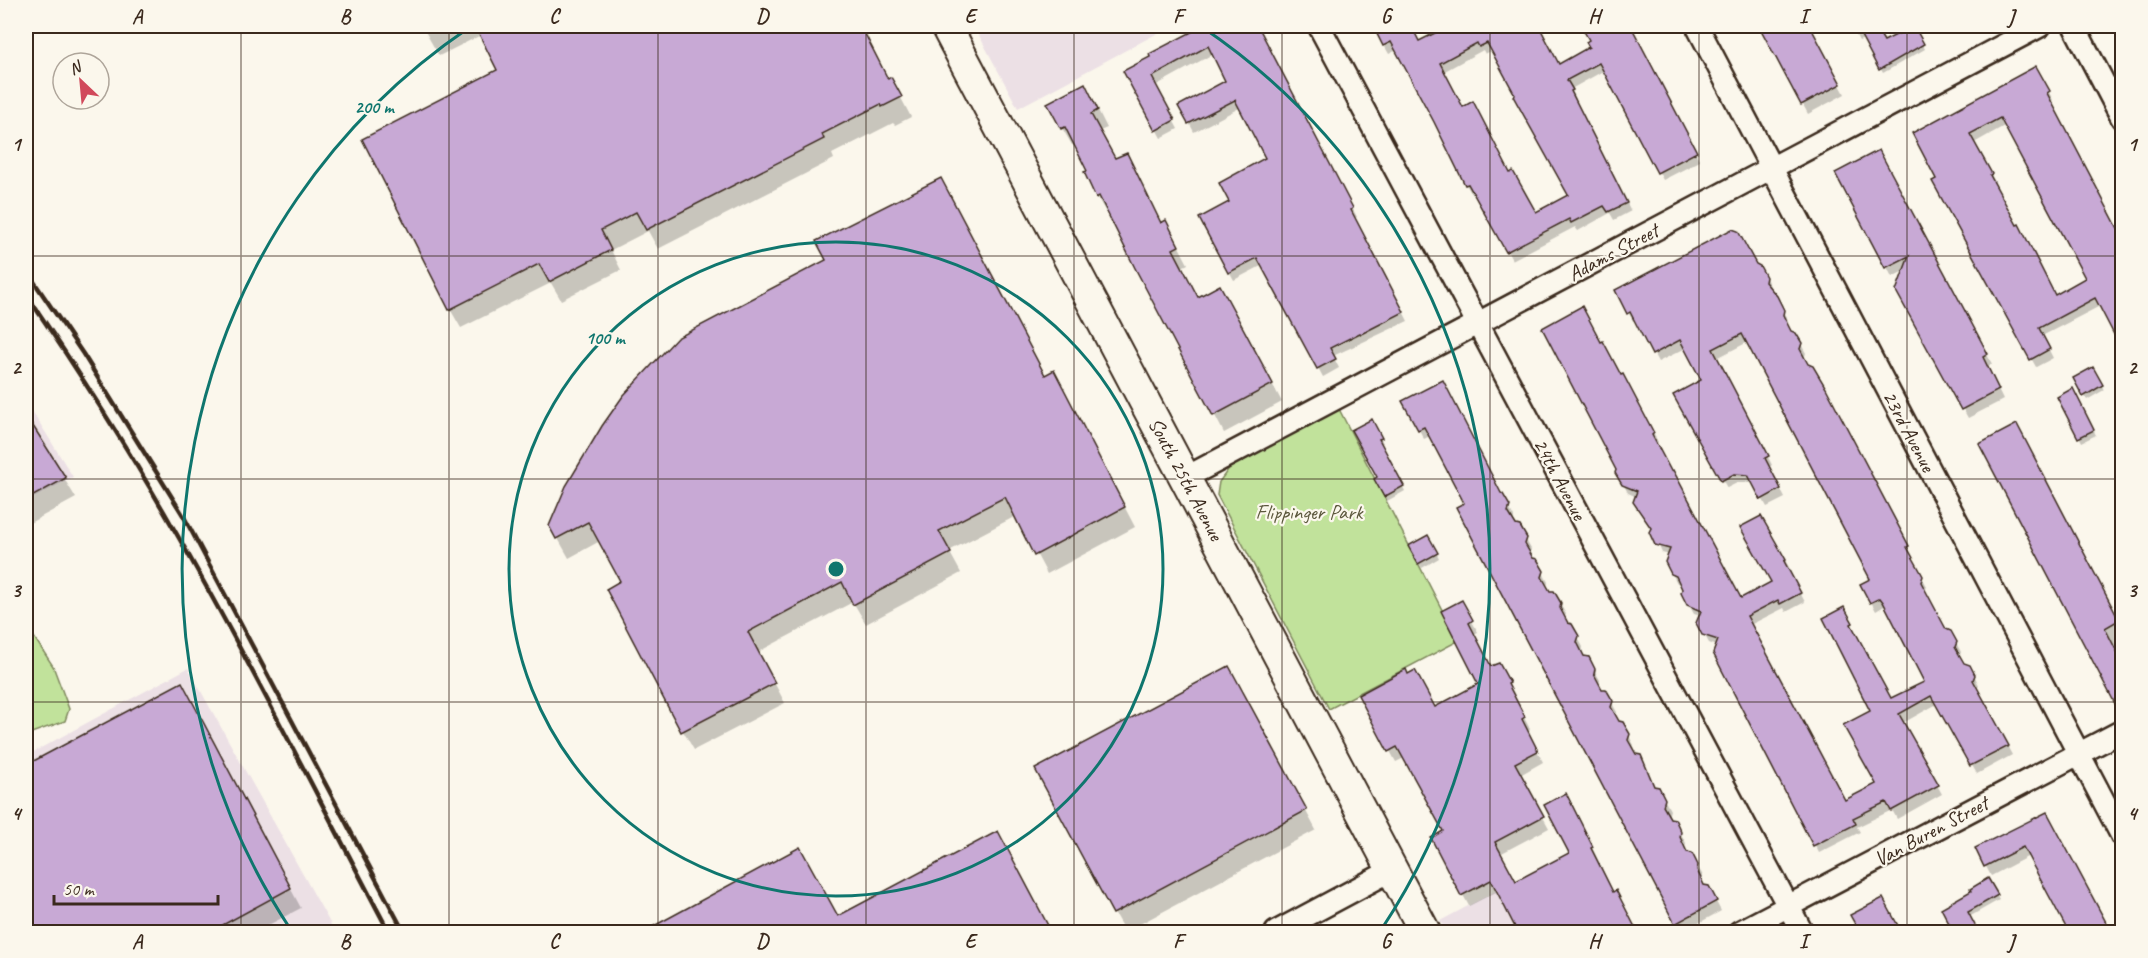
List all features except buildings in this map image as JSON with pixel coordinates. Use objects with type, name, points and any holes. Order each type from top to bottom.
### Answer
[{"type":"main road","name":"South 25th Avenue","points":[[946,26],[1425,933]]},
{"type":"street","name":"24th Avenue","points":[[1319,26],[1802,933]]},
{"type":"street","name":"23rd Avenue","points":[[1697,26],[2122,836]]},
{"type":"street","name":"Adams Street","points":[[1185,478],[2040,26]]},
{"type":"street","points":[[2074,26],[2122,118]]},
{"type":"street","name":"Van Buren Street","points":[[1739,933],[2122,731]]},
{"type":"street","points":[[1276,933],[1392,870]]},
{"type":"shaded area","points":[[974,26],[1171,26],[1018,108]]},
{"type":"shaded area","points":[[26,401],[73,477],[26,502]]},
{"type":"shaded area","points":[[188,668],[335,932],[26,932],[26,756]]},
{"type":"shaded area","points":[[1567,853],[1607,932],[1446,932],[1440,921]]},
{"type":"green space","name":"Flippinger Park","points":[[1339,409],[1458,641],[1329,709],[1217,495],[1219,482],[1230,467]]},
{"type":"green space","points":[[26,625],[53,666],[69,709],[65,721],[26,735]]},
{"type":"railway","points":[[26,270],[83,354],[183,515],[404,932]]},
{"type":"railway","points":[[26,294],[137,465],[200,574],[389,932]]}]
